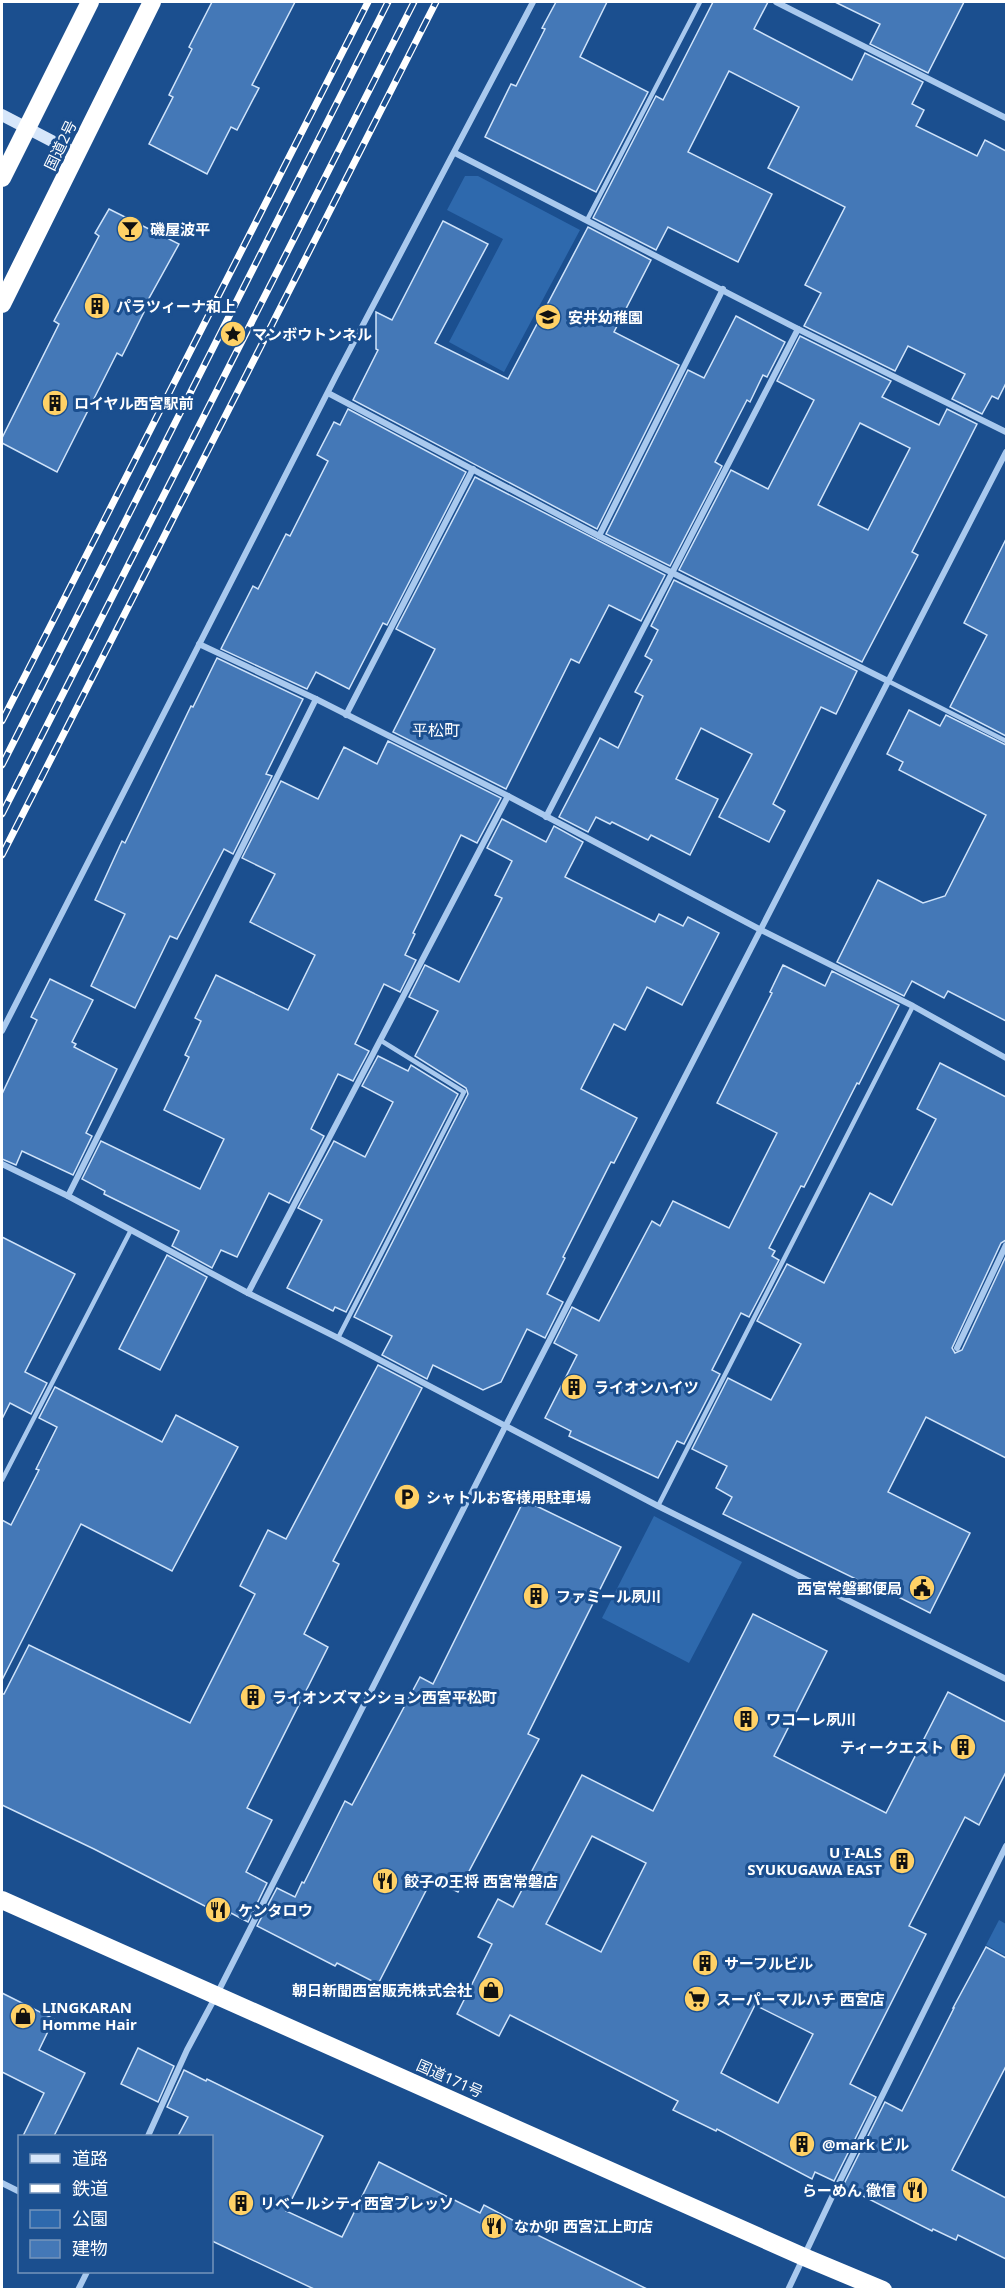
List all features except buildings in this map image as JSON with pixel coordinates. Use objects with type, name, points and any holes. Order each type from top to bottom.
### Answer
[{"type":"highway","points":[[2,178],[90,2]]},
{"type":"highway","name":"国道2号","points":[[2,304],[152,2]]},
{"type":"highway","name":"国道171号","points":[[2,1899],[804,2257],[883,2289]]},
{"type":"main road","points":[[2,116],[75,153]]},
{"type":"street","points":[[2,1030],[328,393],[533,2]]},
{"type":"street","points":[[777,2],[1006,118]]},
{"type":"street","points":[[455,153],[798,329],[1006,432]]},
{"type":"street","points":[[599,536],[723,289]]},
{"type":"street","points":[[546,817],[671,571],[798,329]]},
{"type":"street","points":[[328,393],[599,536],[888,681]]},
{"type":"street","points":[[148,2135],[187,2050],[1006,452]]},
{"type":"street","points":[[346,715],[473,469]]},
{"type":"street","points":[[199,644],[316,699],[508,796],[761,930],[913,1006],[1006,1058]]},
{"type":"street","points":[[68,1196],[316,699]]},
{"type":"street","points":[[248,1293],[508,796]]},
{"type":"street","points":[[2,1164],[68,1196],[248,1293],[658,1506],[1006,1679]]},
{"type":"street","points":[[957,1348],[1006,1245]]},
{"type":"street","points":[[788,2289],[1006,1846]]},
{"type":"street","points":[[2,2183],[18,2191]]},
{"type":"street","points":[[78,2289],[86,2273]]},
{"type":"lane","points":[[587,220],[700,2]]},
{"type":"lane","points":[[888,681],[1006,741]]},
{"type":"lane","points":[[658,1506],[913,1006]]},
{"type":"lane","points":[[338,1338],[464,1092],[380,1041]]},
{"type":"lane","points":[[2,1480],[131,1230]]},
{"type":"green space","points":[[465,176],[478,176],[580,230],[504,372],[449,342],[503,239],[447,210]]},
{"type":"green space","points":[[654,1516],[742,1562],[689,1663],[602,1618]]},
{"type":"green space","points":[[999,1920],[1006,1924],[1006,1956],[986,1945]]},
{"type":"railway","points":[[2,721],[368,2]]},
{"type":"railway","points":[[2,765],[388,2]]},
{"type":"railway","points":[[2,814],[414,2]]},
{"type":"railway","points":[[2,855],[436,2]]},
{"type":"place","name":"磯屋波平","points":[[130,229]]},
{"type":"place","name":"パラツィーナ和上","points":[[97,306]]},
{"type":"place","name":"安井幼稚園","points":[[548,317]]},
{"type":"place","name":"マンボウトンネル","points":[[233,334]]},
{"type":"place","name":"ロイヤル西宮駅前","points":[[55,403]]},
{"type":"place","name":"ライオンハイツ","points":[[574,1387]]},
{"type":"place","name":"シャトルお客様用駐車場","points":[[407,1497]]},
{"type":"place","name":"西宮常磐郵便局","points":[[922,1588]]},
{"type":"place","name":"ファミール夙川","points":[[536,1596]]},
{"type":"place","name":"ライオンズマンション西宮平松町","points":[[253,1697]]},
{"type":"place","name":"ワコーレ夙川","points":[[746,1719]]},
{"type":"place","name":"ティークエスト","points":[[963,1747]]},
{"type":"place","name":"U I-ALS SYUKUGAWA EAST","points":[[902,1861]]},
{"type":"place","name":"餃子の王将 西宮常磐店","points":[[385,1881]]},
{"type":"place","name":"ケンタロウ","points":[[218,1910]]},
{"type":"place","name":"サーフルビル","points":[[705,1963]]},
{"type":"place","name":"朝日新聞西宮販売株式会社","points":[[491,1990]]},
{"type":"place","name":"スーパーマルハチ 西宮店","points":[[697,1999]]},
{"type":"place","name":"LINGKARAN Homme Hair","points":[[23,2016]]},
{"type":"place","name":"@mark ビル","points":[[802,2144]]},
{"type":"place","name":"らーめん 徹信","points":[[915,2190]]},
{"type":"place","name":"リベールシティ西宮プレッソ","points":[[241,2203]]},
{"type":"place","name":"なか卯 西宮江上町店","points":[[494,2226]]},
{"type":"district","name":"平松町","points":[[436,730]]}]
